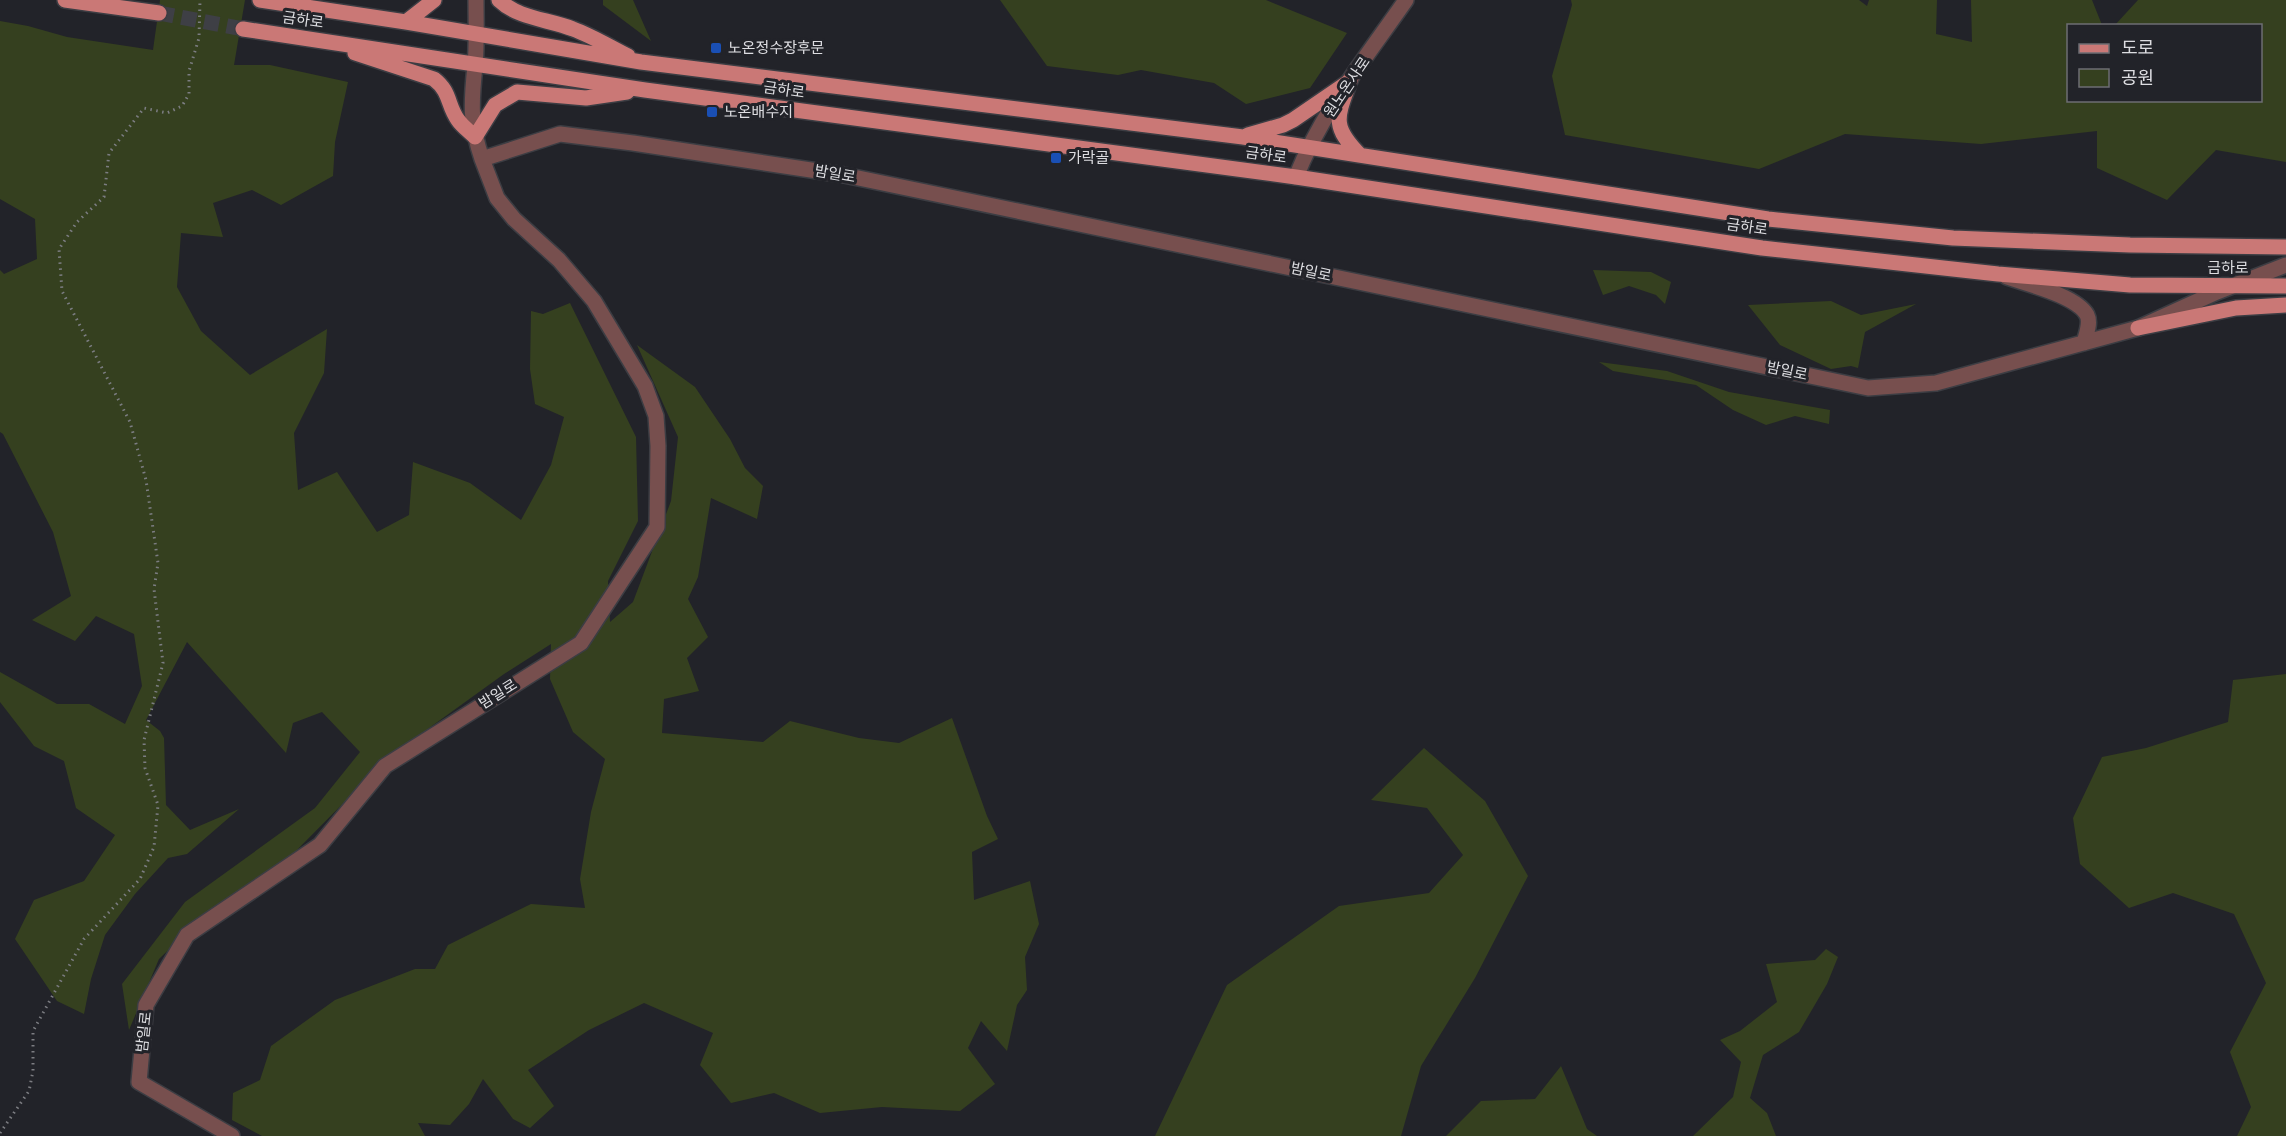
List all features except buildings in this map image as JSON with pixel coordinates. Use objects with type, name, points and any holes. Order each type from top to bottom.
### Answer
[{"type":"main road","points":[[65,0],[159,13]]},
{"type":"main road","name":"금하로","points":[[260,0],[641,62],[1243,137],[1768,219],[1953,238],[2130,245],[2286,247]]},
{"type":"main road","points":[[406,22],[434,0]]},
{"type":"main road","points":[[499,0],[514,10],[542,21],[572,28],[641,62]]},
{"type":"main road","name":"금하로","points":[[243,29],[645,90],[1296,177],[1762,248],[1998,274],[2130,285],[2286,286]]},
{"type":"main road","points":[[325,41],[396,68],[434,79],[448,94],[458,120],[475,137],[495,105],[517,92],[586,98],[645,90]]},
{"type":"main road","points":[[1243,137],[1293,120],[1350,81]]},
{"type":"main road","points":[[1350,81],[1340,108],[1340,130],[1345,140],[1359,155]]},
{"type":"main road","points":[[2138,328],[2236,308],[2286,305]]},
{"type":"street","name":"밤일로","points":[[232,1136],[139,1082],[146,1005],[187,935],[320,845],[385,766],[581,644],[657,527],[656,416],[645,386],[594,300],[559,260],[514,219],[497,198],[482,159],[475,137],[471,105],[475,66],[476,0]]},
{"type":"street","name":"원노온사로","points":[[1296,177],[1308,147],[1406,0]]},
{"type":"street","name":"밤일로","points":[[482,159],[560,134],[844,175],[1868,388],[1936,383],[2138,328],[2232,286],[2286,265]]},
{"type":"street","points":[[1998,274],[2072,300],[2088,316],[2089,325],[2084,343]]},
{"type":"path","points":[[0,1133],[29,1091],[33,1071],[33,1031],[84,939],[140,879],[154,847],[158,805],[145,768],[144,740],[163,663],[154,589],[158,563],[146,480],[130,422],[62,291],[59,249],[77,222],[104,197],[109,153],[144,108],[167,113],[182,106],[189,94],[189,71],[199,38],[200,0]]},
{"type":"green space","points":[[160,0],[245,0],[234,65],[270,65],[348,82],[335,142],[333,176],[281,205],[252,190],[213,203],[223,237],[181,233],[177,287],[201,331],[250,375],[327,329],[324,373],[294,433],[298,490],[337,472],[377,532],[409,515],[413,462],[470,483],[521,520],[551,465],[564,417],[535,404],[530,369],[531,311],[543,314],[570,303],[636,437],[638,521],[608,581],[610,622],[633,602],[671,501],[678,437],[637,345],[695,387],[730,439],[745,468],[763,486],[757,519],[711,498],[698,577],[688,599],[708,637],[687,658],[699,691],[664,699],[662,733],[763,742],[790,721],[859,738],[899,743],[952,718],[987,816],[998,839],[972,852],[974,900],[1030,881],[1039,924],[1025,957],[1027,990],[1017,1005],[1007,1051],[981,1021],[968,1048],[995,1084],[960,1111],[882,1107],[820,1113],[774,1093],[731,1103],[700,1065],[713,1033],[644,1003],[589,1030],[528,1070],[554,1106],[530,1128],[513,1119],[483,1079],[469,1104],[450,1125],[418,1123],[425,1136],[262,1136],[232,1120],[233,1093],[260,1080],[271,1046],[335,1000],[415,969],[435,969],[448,945],[531,904],[585,908],[580,879],[591,812],[605,759],[573,732],[550,679],[551,644],[504,674],[389,757],[293,854],[212,908],[159,959],[129,1030],[122,984],[185,902],[315,808],[360,752],[322,712],[293,723],[286,753],[187,642],[146,720],[160,731],[164,738],[166,805],[190,830],[239,809],[187,854],[168,858],[135,894],[105,935],[91,979],[84,1014],[57,1001],[15,939],[34,900],[84,881],[115,835],[76,808],[64,761],[34,746],[0,702],[0,672],[57,704],[89,704],[125,724],[142,686],[134,634],[96,616],[75,641],[32,620],[71,596],[53,532],[0,432],[0,270],[4,274],[37,259],[35,219],[0,199],[0,21],[67,37],[153,50]]},
{"type":"green space","points":[[603,0],[633,0],[651,41],[603,5]]},
{"type":"green space","points":[[1000,0],[1266,0],[1347,33],[1310,88],[1246,104],[1214,83],[1141,70],[1118,75],[1047,66]]},
{"type":"green space","points":[[1571,0],[1859,0],[1867,6],[1869,0],[1937,0],[1936,34],[1972,42],[1971,0],[2092,0],[2102,24],[2067,24],[2067,102],[2262,102],[2262,24],[2116,24],[2138,0],[2286,0],[2286,162],[2216,150],[2167,200],[2097,168],[2097,131],[1981,144],[1845,134],[1759,169],[1565,135],[1552,76],[1572,5]]},
{"type":"green space","points":[[1593,270],[1651,272],[1671,282],[1665,304],[1656,295],[1629,286],[1603,295]]},
{"type":"green space","points":[[1831,301],[1861,315],[1916,304],[1865,332],[1858,368],[1851,366],[1831,369],[1780,345],[1748,305]]},
{"type":"green space","points":[[1599,362],[1667,371],[1729,392],[1830,410],[1829,424],[1795,416],[1766,425],[1733,410],[1696,385],[1613,371]]},
{"type":"green space","points":[[2286,674],[2286,1136],[2237,1136],[2251,1107],[2230,1052],[2266,983],[2234,914],[2173,893],[2129,908],[2080,864],[2073,818],[2102,757],[2146,748],[2228,722],[2233,680]]},
{"type":"green space","points":[[1424,748],[1485,801],[1528,876],[1475,978],[1421,1066],[1401,1136],[1155,1136],[1227,985],[1339,906],[1429,893],[1463,855],[1427,808],[1371,800]]},
{"type":"green space","points":[[1826,949],[1838,957],[1827,984],[1799,1032],[1763,1055],[1750,1098],[1767,1113],[1776,1136],[1693,1136],[1733,1097],[1741,1062],[1720,1040],[1740,1031],[1777,1002],[1766,964],[1815,960]]},
{"type":"green space","points":[[1561,1066],[1587,1129],[1597,1136],[1446,1136],[1481,1101],[1535,1099]]},
{"type":"tunnel","points":[[159,13],[243,29]]},
{"type":"place","name":"노온정수장후문","points":[[716,48]]},
{"type":"place","name":"노온배수지","points":[[712,112]]},
{"type":"place","name":"가락골","points":[[1056,158]]}]
